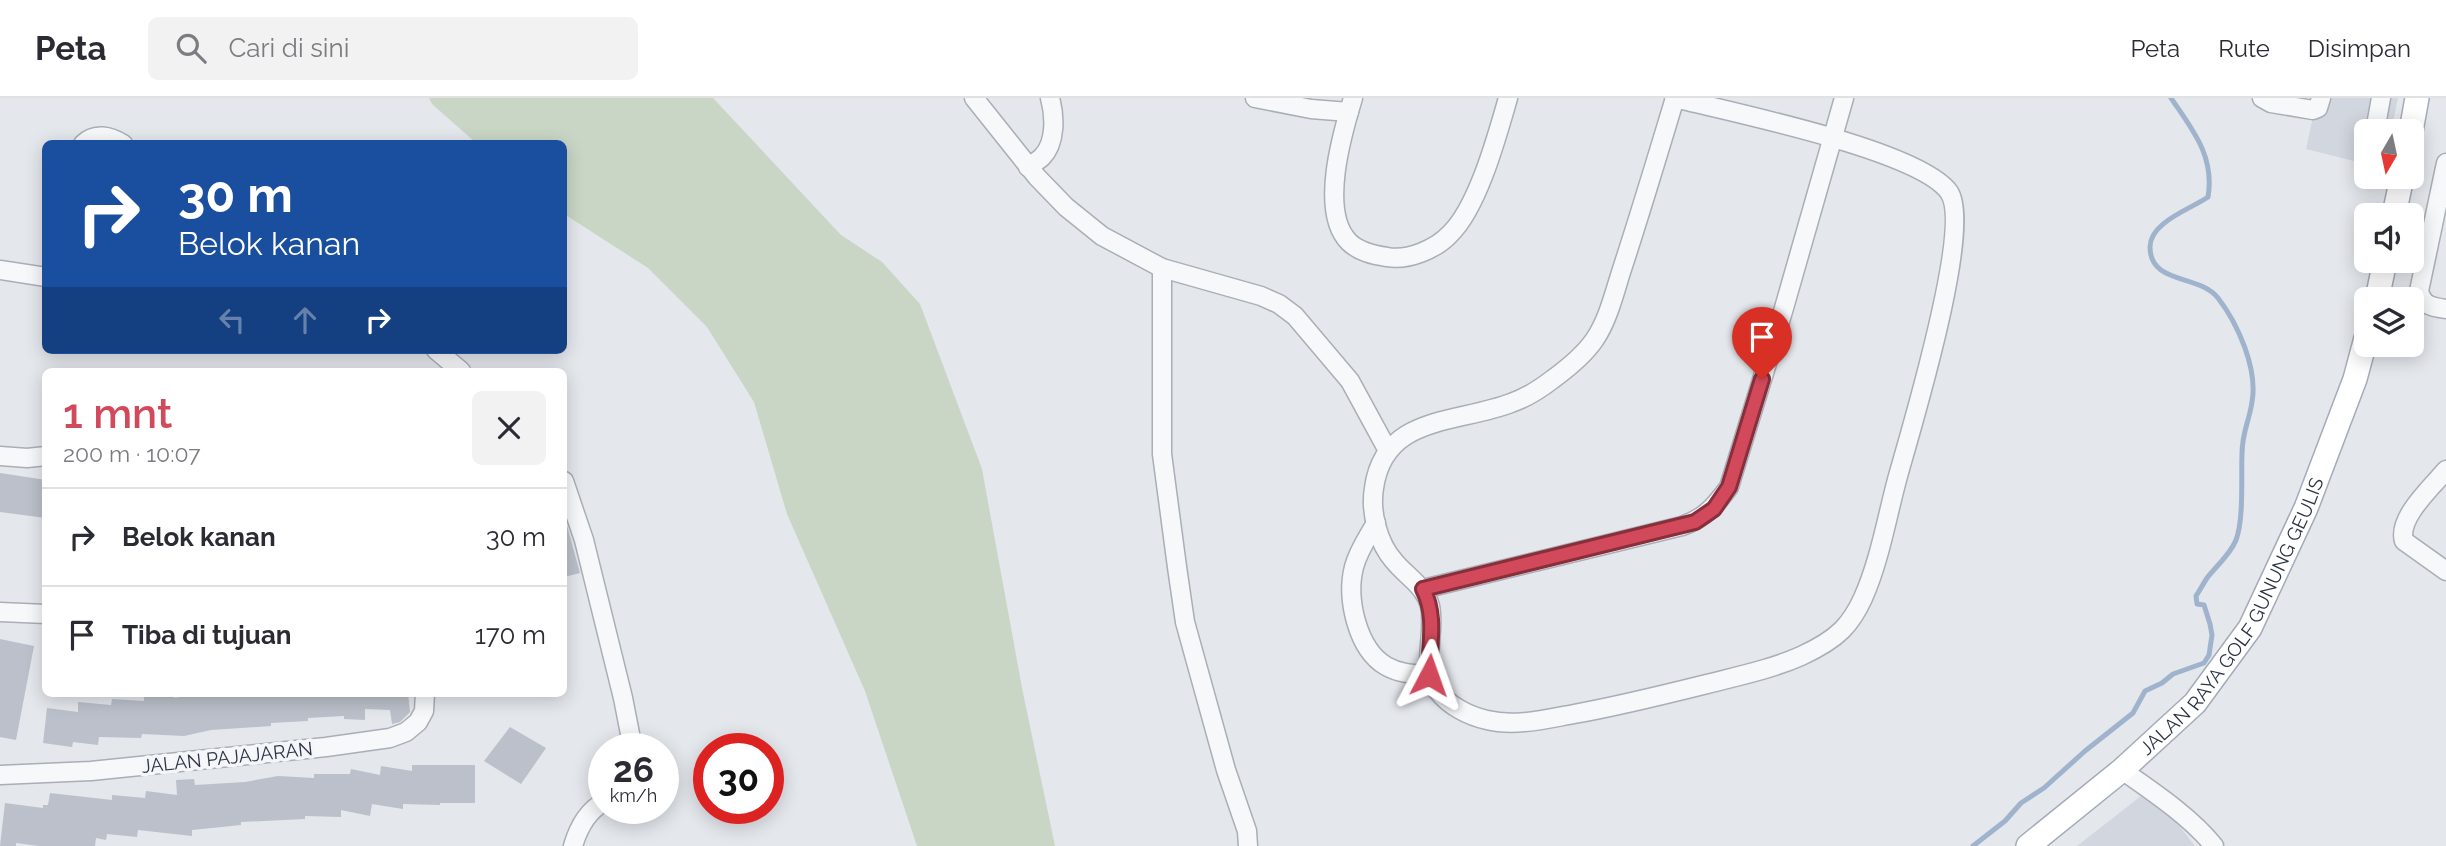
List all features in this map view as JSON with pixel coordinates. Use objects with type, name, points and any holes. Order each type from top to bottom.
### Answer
[{"type":"main road","points":[[2413,119],[2417,98]]},
{"type":"main road","name":"JALAN RAYA GOLF GUNUNG GEULIS","points":[[2028,846],[2122,770],[2195,703],[2250,628],[2306,508],[2361,357]]},
{"type":"street","points":[[974,98],[1028,167],[1084,223],[1120,247],[1163,268],[1261,296],[1279,304],[1295,316],[1350,382],[1387,449]]},
{"type":"street","points":[[1028,167],[1042,157],[1049,144],[1054,123],[1050,98]]},
{"type":"street","points":[[1255,98],[1311,108],[1351,105],[1337,168],[1333,201],[1340,227],[1349,242],[1367,254],[1394,258],[1427,251],[1452,233],[1470,203],[1490,158],[1508,98]]},
{"type":"street","points":[[1674,98],[1833,138],[1895,159],[1935,178],[1948,190],[1954,202],[1951,263],[1942,311],[1874,567],[1865,594],[1841,631],[1800,657],[1618,706],[1536,721],[1488,721],[1465,713],[1435,689],[1429,675],[1430,603],[1423,589],[1392,560],[1380,541],[1373,493],[1379,466],[1387,449],[1403,435],[1530,395],[1563,371],[1597,337],[1626,257],[1674,98]]},
{"type":"street","points":[[1423,589],[1682,526],[1695,522],[1714,509],[1729,487],[1844,98]]},
{"type":"street","points":[[2262,98],[2267,102],[2313,110],[2318,108],[2321,98]]},
{"type":"street","points":[[2377,119],[2381,98]]},
{"type":"street","points":[[88,140],[94,136],[116,140]]},
{"type":"street","points":[[2446,163],[2419,291],[2424,303],[2446,309]]},
{"type":"street","points":[[1163,268],[1162,454],[1185,622],[1226,770],[1247,831],[1248,846]]},
{"type":"street","points":[[0,270],[42,272]]},
{"type":"street","points":[[441,354],[457,368]]},
{"type":"street","points":[[0,456],[42,456]]},
{"type":"street","points":[[2446,470],[2406,518],[2402,530],[2404,541],[2446,571]]},
{"type":"street","points":[[567,490],[584,540],[630,733]]},
{"type":"street","points":[[1376,523],[1360,549],[1354,566],[1351,605],[1359,632],[1371,652],[1384,665],[1402,673],[1429,675]]},
{"type":"street","points":[[0,612],[42,614]]},
{"type":"street","name":"JALAN PAJAJARAN","points":[[0,775],[91,771],[390,738],[407,732],[418,722],[424,711],[425,697]]},
{"type":"street","points":[[2122,770],[2152,790],[2214,846]]},
{"type":"street","points":[[573,846],[576,835],[588,816]]},
{"type":"shaded area","points":[[2317,98],[2398,98],[2394,119],[2354,119],[2354,161],[2306,149]]},
{"type":"shaded area","points":[[2150,789],[2195,846],[2077,846]]},
{"type":"green space","points":[[429,98],[713,98],[841,235],[882,262],[920,304],[982,469],[1022,688],[1055,846],[917,846],[865,691],[787,514],[754,402],[707,327],[648,268],[567,216],[567,140],[473,140],[432,104]]},
{"type":"building","points":[[0,473],[42,479],[42,517],[0,512]]},
{"type":"building","points":[[567,526],[580,573],[567,576]]},
{"type":"building","points":[[0,639],[34,646],[16,740],[0,737]]},
{"type":"building","points":[[144,697],[408,697],[410,712],[400,722],[392,724],[390,710],[365,709],[365,720],[344,719],[344,716],[308,718],[308,721],[211,730],[184,736],[142,734],[141,738],[99,737],[98,745],[73,742],[72,747],[43,743],[47,708],[78,712],[78,702],[111,705],[112,699],[144,701]]},
{"type":"building","points":[[510,727],[546,748],[521,784],[484,761]]},
{"type":"building","points":[[412,765],[475,765],[475,803],[403,804],[403,809],[372,804],[370,816],[341,810],[341,817],[305,816],[305,819],[241,822],[241,825],[192,830],[192,836],[138,830],[137,837],[107,834],[106,840],[96,838],[95,846],[39,846],[16,843],[16,846],[0,846],[5,803],[43,808],[43,805],[48,805],[50,793],[112,800],[112,795],[145,798],[146,791],[177,795],[176,780],[194,779],[195,785],[245,782],[278,776],[314,778],[314,774],[350,774],[351,769],[380,775],[381,766],[412,771]]},
{"type":"waterway","points":[[1973,846],[2005,821],[2021,803],[2044,788],[2133,713],[2145,691],[2173,674],[2204,663],[2209,655],[2212,635],[2210,624],[2204,605],[2197,604],[2196,596],[2230,550],[2239,531],[2242,446],[2253,389],[2245,347],[2218,298],[2200,285],[2167,274],[2158,268],[2152,259],[2150,247],[2157,230],[2173,217],[2208,197],[2205,156],[2194,132],[2171,98]]},
{"type":"route","points":[[1429,675],[1432,642],[1430,603],[1423,589],[1695,522],[1714,509],[1729,487],[1762,379]]}]
